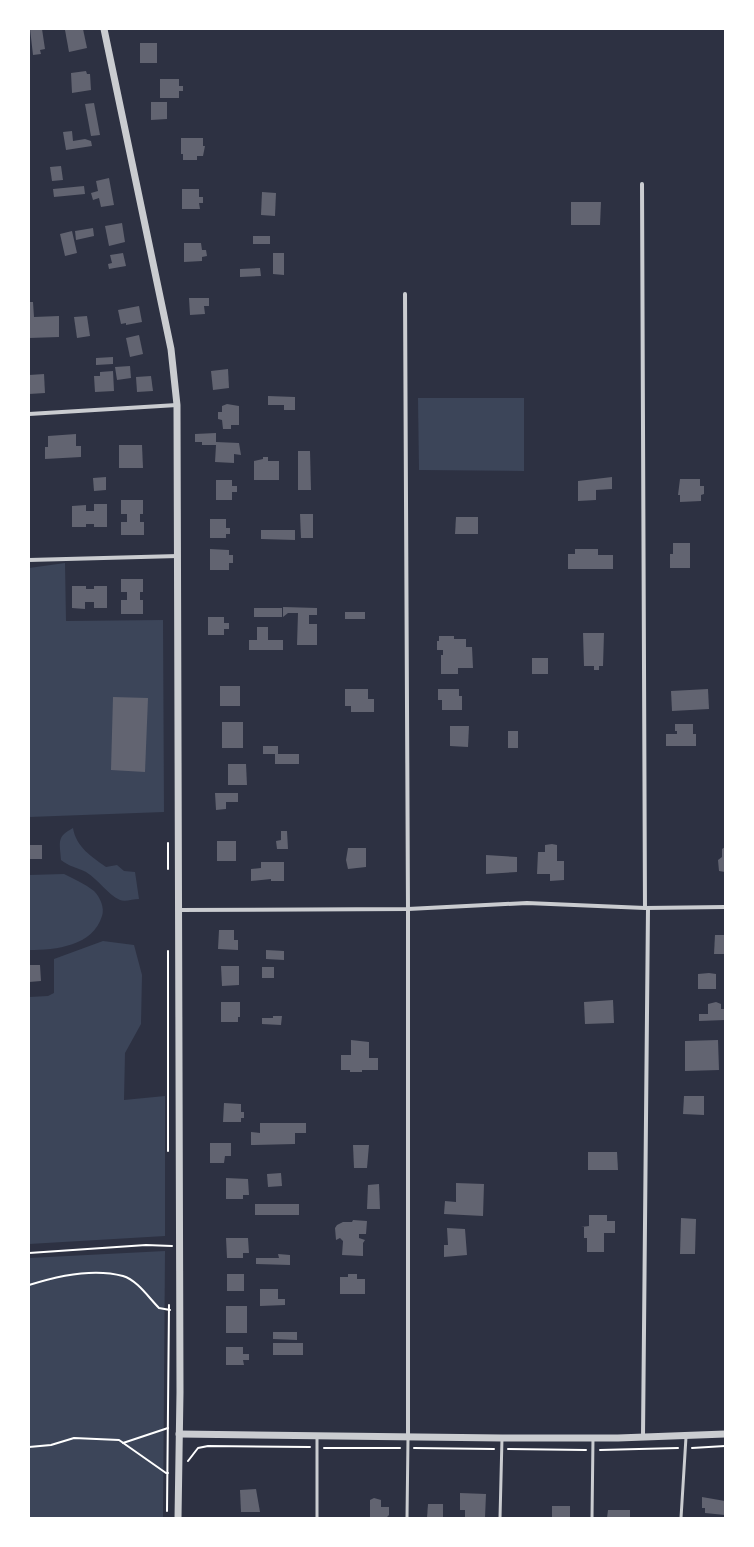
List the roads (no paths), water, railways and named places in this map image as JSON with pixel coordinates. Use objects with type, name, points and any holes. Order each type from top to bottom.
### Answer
[{"type":"street","points":[[104,29],[171,349],[177,405],[179,1246],[178,1518]]},
{"type":"street","points":[[642,184],[647,908],[643,1436]]},
{"type":"street","points":[[405,294],[408,909],[408,1438]]},
{"type":"street","points":[[29,414],[177,405]]},
{"type":"street","points":[[29,560],[178,556]]},
{"type":"street","points":[[178,910],[197,908],[408,909],[527,903],[647,908],[725,907]]},
{"type":"street","points":[[179,1432],[317,1437],[408,1438],[593,1438],[725,1434]]},
{"type":"lane","points":[[681,1518],[686,1435]]},
{"type":"lane","points":[[317,1437],[317,1518]]},
{"type":"lane","points":[[407,1518],[408,1438]]},
{"type":"lane","points":[[500,1518],[502,1438]]},
{"type":"lane","points":[[592,1518],[593,1438]]}]
